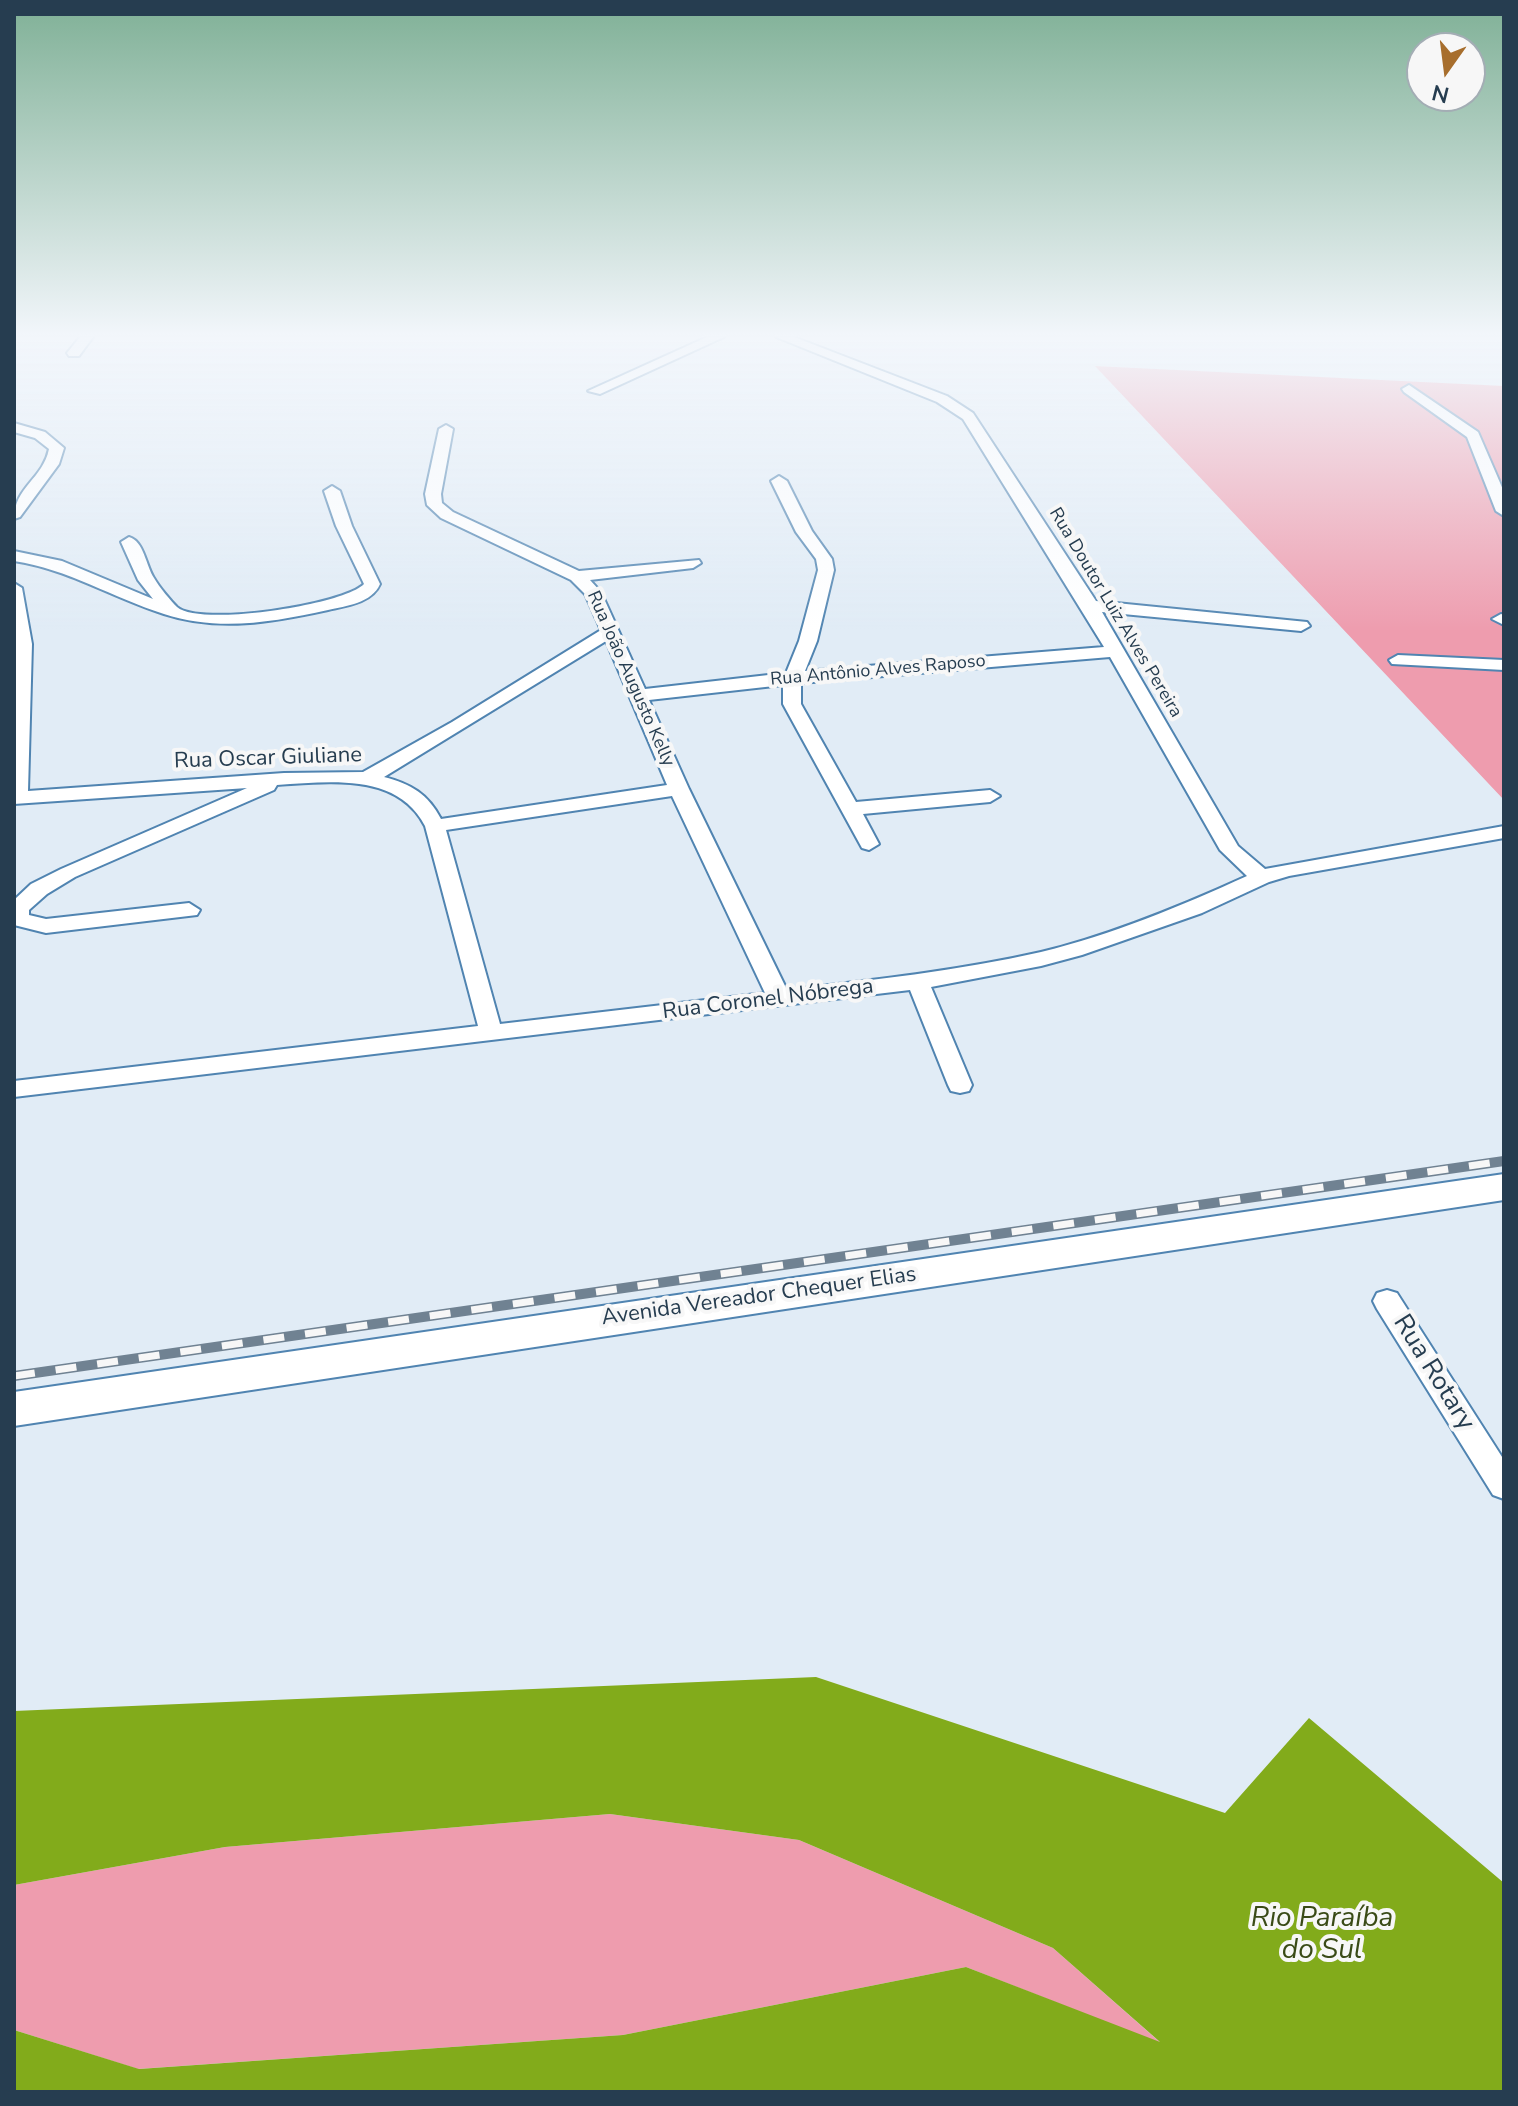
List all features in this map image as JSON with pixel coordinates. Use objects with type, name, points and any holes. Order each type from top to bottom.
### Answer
[{"type":"main road","name":"Avenida Vereador Chequer Elias","points":[[14,1409],[1504,1187]]},
{"type":"street","points":[[14,514],[28,489],[57,458],[57,448],[40,435]]},
{"type":"street","name":"Rua João Augusto Kelly","points":[[445,435],[433,494],[435,505],[447,515],[577,576],[593,592],[679,789],[780,999]]},
{"type":"street","name":"Rua Doutor Luiz Alves Pereira","points":[[980,435],[1090,606],[1230,850],[1261,877]]},
{"type":"street","points":[[1473,435],[1504,511]]},
{"type":"street","points":[[779,481],[804,532],[824,559],[826,570],[808,641],[793,679],[792,704],[869,844]]},
{"type":"street","points":[[14,556],[56,563],[80,571],[172,612],[208,618],[268,618],[324,606],[370,589],[372,584],[368,572],[344,526],[332,491]]},
{"type":"street","points":[[129,542],[146,580],[172,612]]},
{"type":"street","points":[[577,576],[693,563]]},
{"type":"street","points":[[14,588],[23,644],[16,798]]},
{"type":"street","points":[[1090,606],[1301,626]]},
{"type":"street","points":[[367,778],[454,731],[524,682],[609,632]]},
{"type":"street","name":"Rua Antônio Alves Raposo","points":[[640,695],[1116,651]]},
{"type":"street","points":[[1398,660],[1504,665]]},
{"type":"street","name":"Rua Oscar Giuliane","points":[[16,798],[284,779],[367,778],[395,786],[411,794],[425,807],[435,826],[491,1032]]},
{"type":"street","points":[[189,910],[46,926],[29,924],[18,918],[18,908],[39,889],[68,873],[284,779]]},
{"type":"street","points":[[435,826],[679,789]]},
{"type":"street","points":[[848,809],[990,796]]},
{"type":"street","name":"Rua Coronel Nóbrega","points":[[14,1089],[918,982],[1074,950],[1194,908],[1261,877],[1287,870],[1504,832]]},
{"type":"street","points":[[918,982],[960,1085]]},
{"type":"street","name":"Rua Rotary","points":[[1387,1301],[1504,1486]]},
{"type":"shaded area","points":[[1160,435],[1504,435],[1504,800]]},
{"type":"shaded area","points":[[610,1814],[799,1840],[1053,1948],[1162,2044],[966,1967],[623,2035],[138,2069],[14,2030],[14,1885],[225,1847]]},
{"type":"water","name":"Rio Paraíba do Sul","points":[[816,1677],[1225,1813],[1309,1718],[1504,1883],[1504,2092],[14,2092],[14,2030],[139,2069],[623,2035],[966,1967],[1160,2042],[1053,1948],[799,1840],[610,1814],[225,1847],[14,1885],[14,1711]]},
{"type":"railway","points":[[14,1376],[1504,1161]]}]
